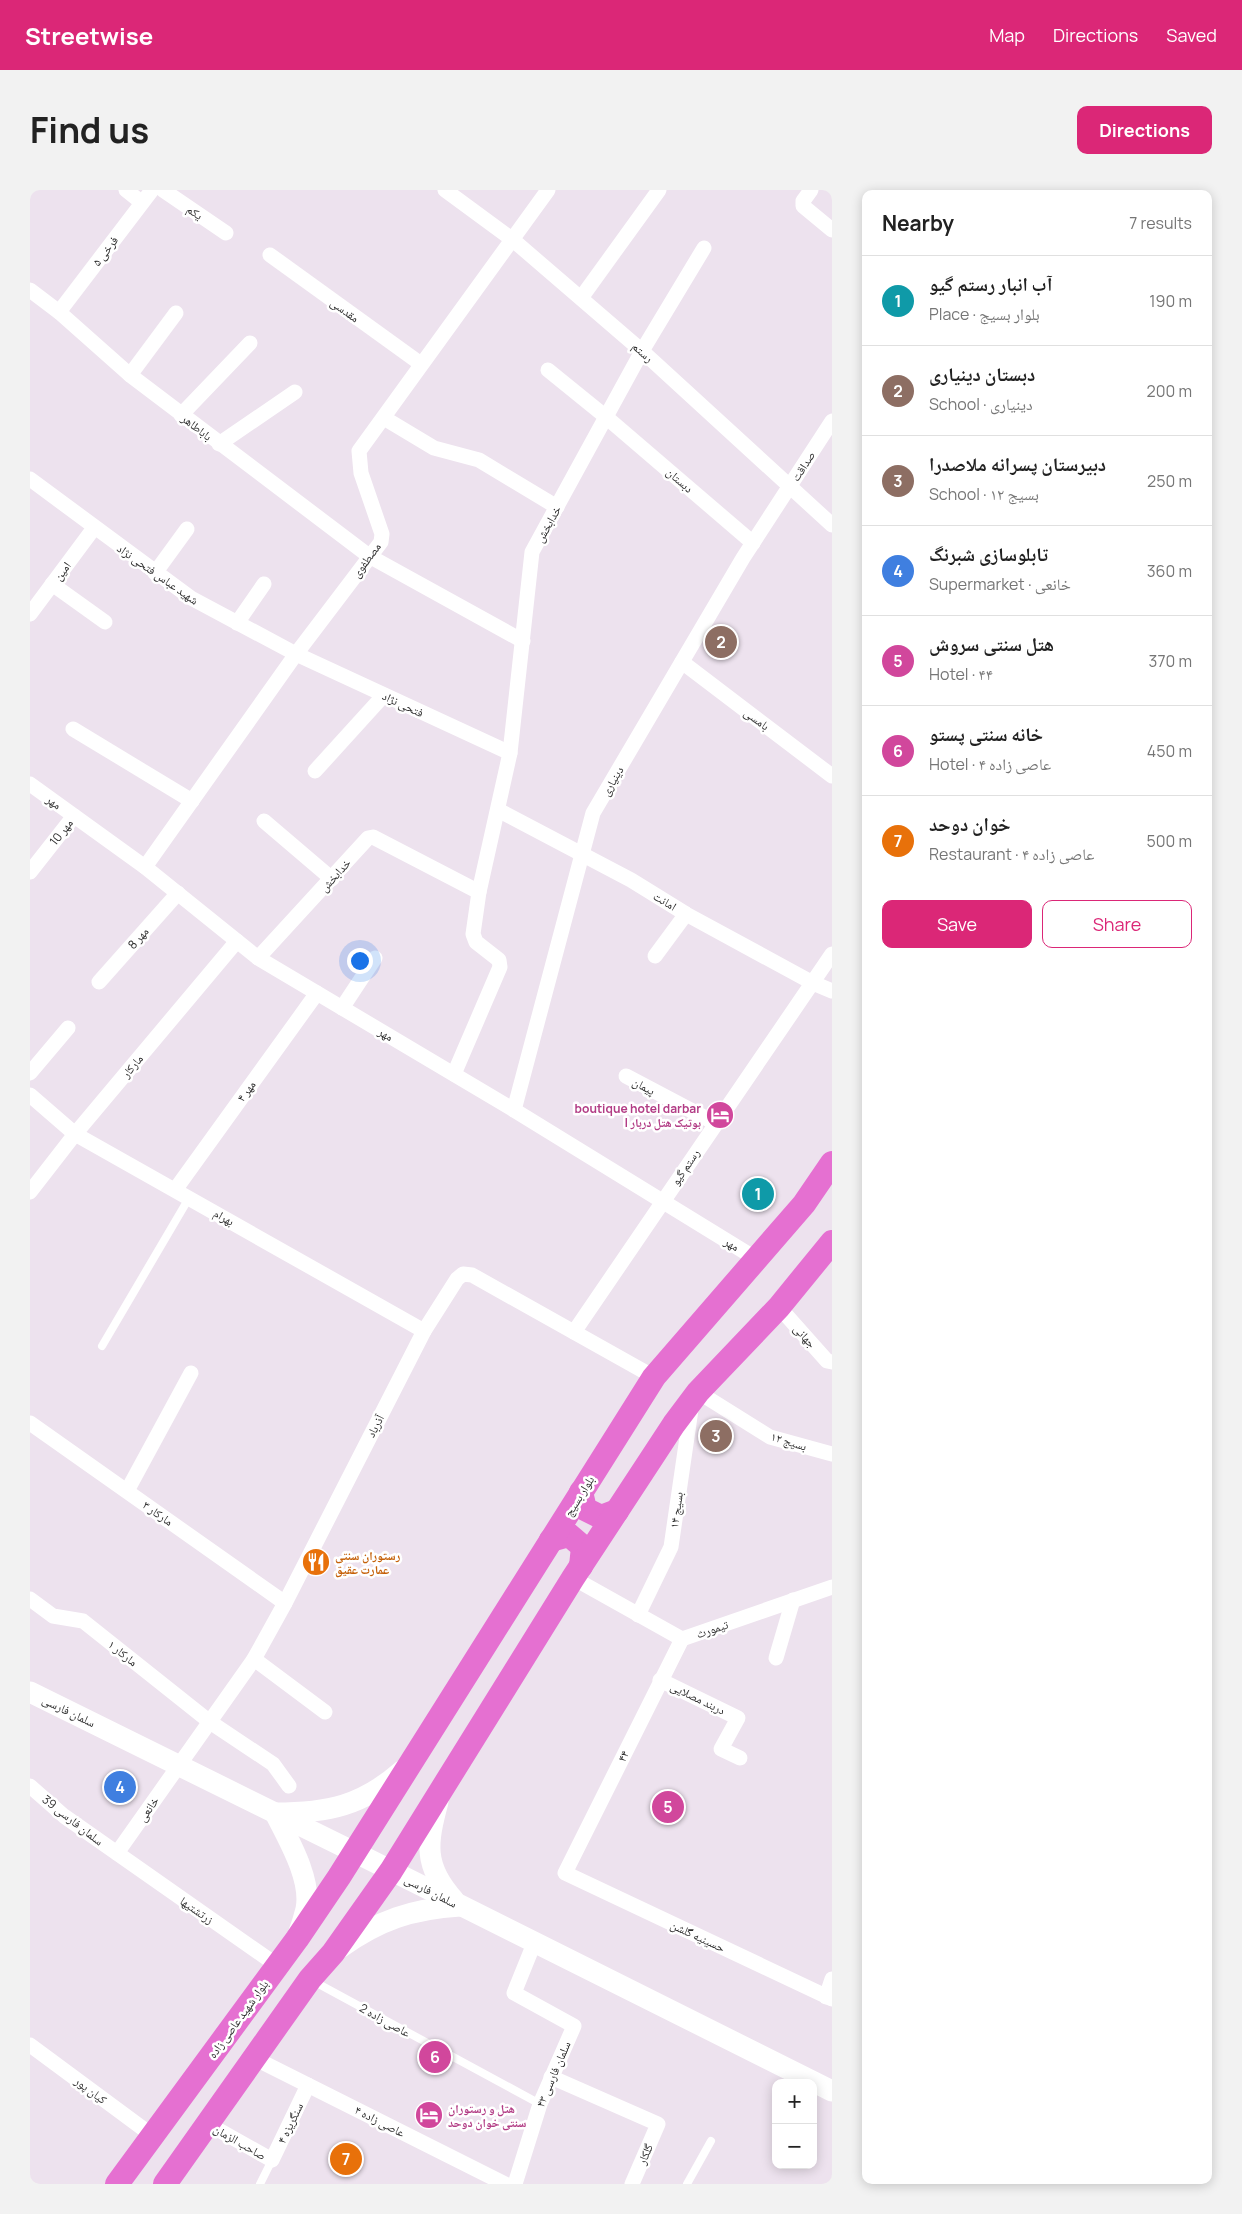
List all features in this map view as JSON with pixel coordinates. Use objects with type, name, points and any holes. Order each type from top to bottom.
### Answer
[{"type":"main road","name":"بلوار بسیج","points":[[356,1852],[654,1376],[758,1260],[804,1204],[832,1163]]},
{"type":"main road","points":[[165,2184],[310,1979],[333,1953],[391,1870],[577,1572],[643,1469],[695,1395],[779,1308],[832,1242]]},
{"type":"main road","points":[[581,1492],[586,1509],[601,1517],[617,1511]]},
{"type":"main road","points":[[551,1540],[569,1535],[583,1547],[577,1572]]},
{"type":"main road","name":"سلمان فارسی","points":[[30,1692],[356,1852],[460,1906],[535,1941],[832,2091]]},
{"type":"main road","points":[[297,1939],[307,1907],[303,1874],[294,1848],[276,1813],[307,1813],[341,1807],[388,1783],[411,1763]]},
{"type":"main road","points":[[442,1786],[430,1834],[431,1865],[440,1884],[460,1906]]},
{"type":"main road","name":"بلوار شهید عاصی زاده","points":[[123,2182],[153,2136],[278,1966],[356,1852]]},
{"type":"main road","points":[[333,1953],[364,1931],[399,1915],[429,1908],[460,1906]]},
{"type":"street","points":[[126,190],[141,202]]},
{"type":"street","name":"فرخی ۵","points":[[59,312],[152,190]]},
{"type":"street","name":"یکم","points":[[163,190],[226,233]]},
{"type":"street","name":"رستم","points":[[445,190],[513,240],[642,351],[832,525]]},
{"type":"street","name":"مصطفوی","points":[[145,867],[296,654],[381,542],[382,534],[368,496],[358,457],[359,452],[548,190]]},
{"type":"street","points":[[580,298],[659,190]]},
{"type":"street","points":[[811,190],[803,200],[803,206],[832,230]]},
{"type":"street","name":"خدابخش","points":[[454,1074],[500,967],[499,960],[473,938],[479,892],[510,753],[532,552],[642,351],[704,248]]},
{"type":"street","name":"مقدسی","points":[[270,255],[421,364]]},
{"type":"street","name":"باباطاهر","points":[[30,290],[59,312],[130,375],[369,556],[522,641]]},
{"type":"street","points":[[130,375],[176,313]]},
{"type":"street","points":[[181,415],[250,343]]},
{"type":"street","name":"دبستان","points":[[548,370],[753,543]]},
{"type":"street","points":[[219,444],[295,392]]},
{"type":"street","points":[[384,418],[434,448],[479,460],[557,507]]},
{"type":"street","name":"صداقت","points":[[790,486],[832,421]]},
{"type":"street","name":"شهید عباس فتحی نژاد","points":[[30,479],[191,598],[296,654]]},
{"type":"street","name":"دینیاری","points":[[514,1110],[593,813],[753,543],[790,486]]},
{"type":"street","name":"امین","points":[[30,614],[94,528]]},
{"type":"street","points":[[155,573],[187,528]]},
{"type":"street","points":[[52,584],[105,622]]},
{"type":"street","points":[[237,623],[264,584]]},
{"type":"street","name":"فتحی نژاد","points":[[296,654],[510,753]]},
{"type":"street","name":"بامسی","points":[[682,662],[832,776]]},
{"type":"street","points":[[315,771],[384,695]]},
{"type":"street","points":[[73,729],[192,801]]},
{"type":"street","name":"مهر","points":[[30,784],[145,867],[258,958],[514,1110],[758,1260]]},
{"type":"street","name":"امانت","points":[[498,810],[631,880],[686,914],[813,983],[832,991]]},
{"type":"street","name":"مهر 10","points":[[30,872],[74,816]]},
{"type":"street","points":[[264,821],[332,879]]},
{"type":"street","name":"خدابخش","points":[[258,958],[368,838],[373,837],[479,892]]},
{"type":"street","name":"مهر 8","points":[[99,982],[178,893]]},
{"type":"street","points":[[655,956],[686,914]]},
{"type":"street","name":"مارکار","points":[[30,1192],[237,941]]},
{"type":"street","name":"رستم گیو","points":[[574,1332],[832,954]]},
{"type":"street","points":[[342,1008],[375,958]]},
{"type":"street","name":"مهر ۴","points":[[175,1190],[317,993]]},
{"type":"street","points":[[30,1073],[68,1028]]},
{"type":"street","name":"پیمان","points":[[626,1076],[715,1123]]},
{"type":"street","name":"بهرام","points":[[30,1095],[76,1134],[424,1331]]},
{"type":"street","name":"آذرباد","points":[[179,1766],[254,1659],[285,1603],[424,1331],[457,1279],[463,1274],[472,1275],[654,1376]]},
{"type":"street","name":"جهانی","points":[[779,1308],[827,1361],[832,1362]]},
{"type":"street","points":[[127,1491],[191,1373]]},
{"type":"street","name":"بسیج ۱۲","points":[[695,1395],[770,1437],[832,1454]]},
{"type":"street","name":"بسیج ۱۴","points":[[638,1615],[671,1547],[695,1395]]},
{"type":"street","name":"مارکار ۳","points":[[30,1423],[285,1603]]},
{"type":"street","name":"تیمورث","points":[[577,1572],[638,1615],[682,1639],[832,1587]]},
{"type":"street","name":"مارکار ۱","points":[[30,1599],[53,1616],[83,1621],[210,1722],[273,1764],[288,1786]]},
{"type":"street","points":[[776,1658],[793,1600]]},
{"type":"street","name":"۴۴","points":[[565,1873],[682,1639]]},
{"type":"street","points":[[254,1659],[325,1712]]},
{"type":"street","name":"دربند مصلایی","points":[[660,1680],[738,1718],[720,1749],[740,1758]]},
{"type":"street","name":"خانعی","points":[[117,1853],[179,1766]]},
{"type":"street","name":"سلمان فارسی 39","points":[[30,1786],[64,1816],[117,1853]]},
{"type":"street","name":"زرتشتیها","points":[[117,1853],[278,1966]]},
{"type":"street","name":"حسینیه گلشن","points":[[565,1873],[829,1998]]},
{"type":"street","name":"سلمان فارسی ۴۳","points":[[514,2184],[540,2104],[574,2026],[514,1993],[535,1941]]},
{"type":"street","points":[[829,1998],[832,1979]]},
{"type":"street","name":"کیان پور","points":[[30,2045],[153,2136]]},
{"type":"street","name":"عاصی زاده ۴","points":[[254,2058],[505,2184]]},
{"type":"street","name":"گلکار","points":[[551,2077],[658,2124],[632,2184]]},
{"type":"street","name":"سنگریزه ۴","points":[[272,2160],[308,2085]]},
{"type":"street","name":"صاحب الزمان","points":[[208,2124],[272,2160]]},
{"type":"lane","points":[[102,1346],[189,1198]]},
{"type":"lane","name":"عاصی زاده 2","points":[[310,1979],[540,2104]]},
{"type":"lane","points":[[687,2184],[711,2141]]},
{"type":"lane","points":[[260,2184],[272,2160]]},
{"type":"place","name":"دبستان دینیاری","points":[[721,642]]},
{"type":"place","name":"boutique hotel darbar | بوتیک هتل دربار","points":[[720,1115]]},
{"type":"place","name":"آب انبار رستم گیو","points":[[758,1194]]},
{"type":"place","name":"دبیرستان پسرانه ملاصدرا","points":[[716,1436]]},
{"type":"place","name":"رستوران سنتی عمارت عقیق","points":[[316,1562]]},
{"type":"place","name":"تابلوسازی شبرنگ","points":[[120,1787]]},
{"type":"place","name":"هتل سنتی سروش","points":[[668,1807]]},
{"type":"place","name":"خانه سنتی پستو","points":[[435,2057]]},
{"type":"place","name":"هتل و رستوران سنتی خوان دوحد","points":[[429,2115]]},
{"type":"place","name":"خوان دوحد","points":[[346,2159]]}]
